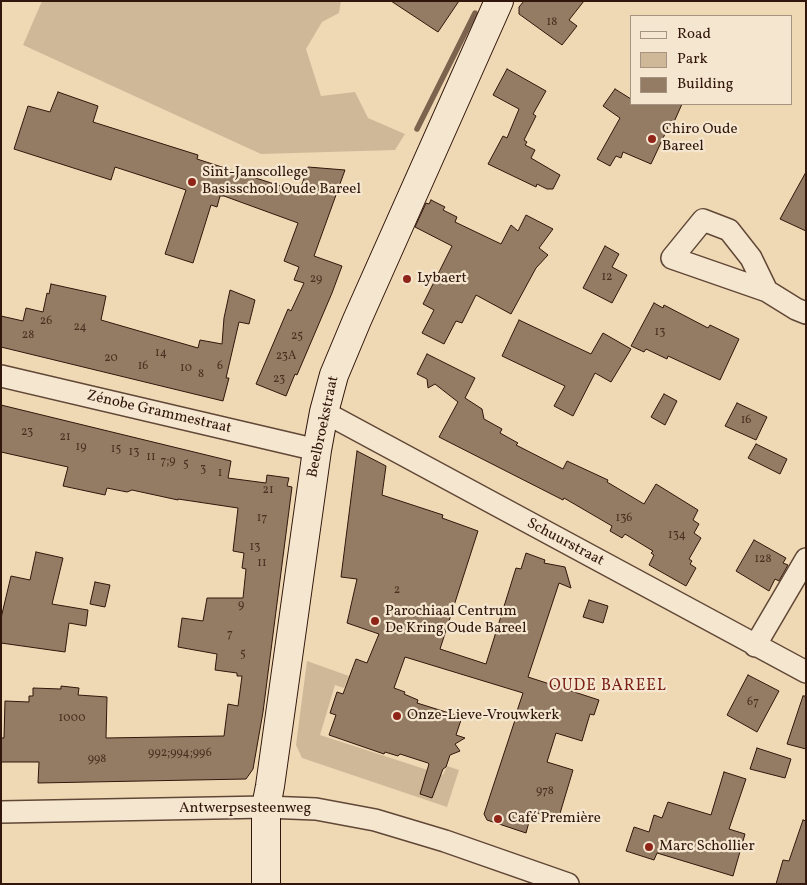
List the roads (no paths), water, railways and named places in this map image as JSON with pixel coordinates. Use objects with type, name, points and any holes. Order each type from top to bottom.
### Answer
[{"type":"street","name":"Beelbroekstraat","points":[[266,884],[266,807],[324,412],[334,375],[357,320],[499,1]]},
{"type":"street","points":[[767,291],[806,313]]},
{"type":"street","name":"Zénobe Grammestraat","points":[[1,376],[317,450]]},
{"type":"street","name":"Schuurstraat","points":[[324,412],[806,672]]},
{"type":"street","points":[[755,646],[806,559]]},
{"type":"street","name":"Antwerpsesteenweg","points":[[1,812],[266,807],[316,809],[375,820],[445,841],[568,884]]},
{"type":"waterway","points":[[417,129],[475,13]]},
{"type":"place","name":"Chiro Oude Bareel","points":[[652,139]]},
{"type":"place","name":"Sint-Janscollege Basisschool Oude Bareel","points":[[192,182]]},
{"type":"place","name":"Lybaert","points":[[407,279]]},
{"type":"place","name":"Parochiaal Centrum De Kring Oude Bareel","points":[[375,621]]},
{"type":"place","name":"Onze-Lieve-Vrouwkerk","points":[[397,716]]},
{"type":"place","name":"Café Première","points":[[498,819]]},
{"type":"place","name":"Marc Schollier","points":[[649,847]]},
{"type":"district","name":"OUDE BAREEL","points":[[608,687]]}]
